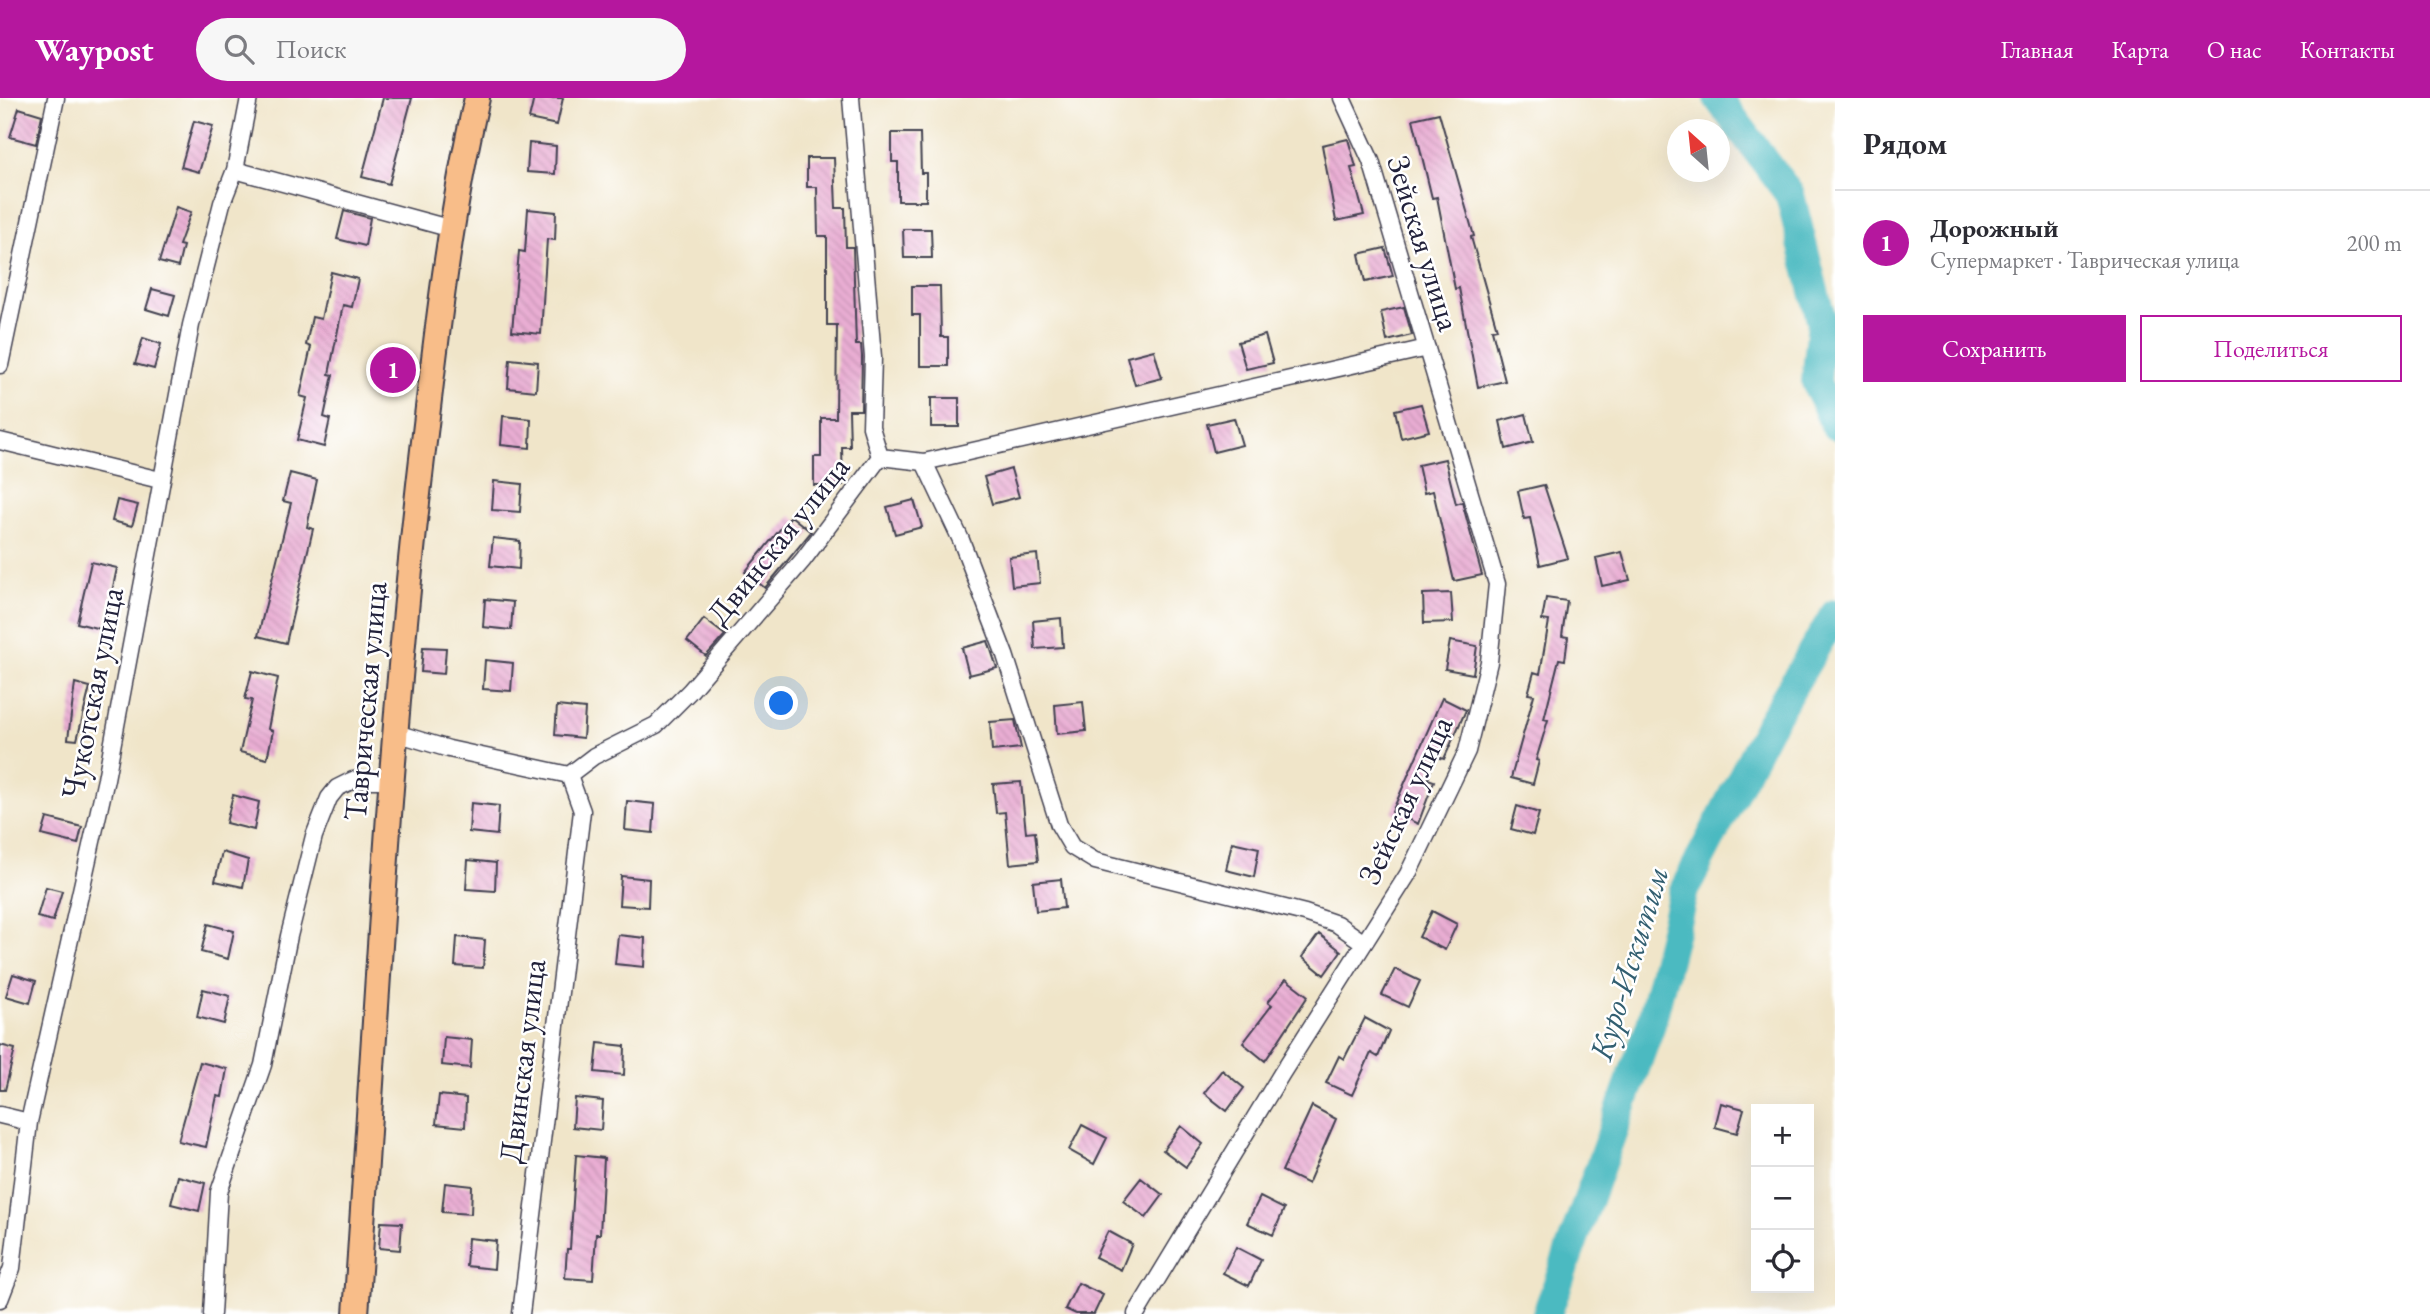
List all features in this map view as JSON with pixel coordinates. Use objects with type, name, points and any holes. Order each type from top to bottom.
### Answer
[{"type":"main road","name":"Таврическая улица","points":[[356,1314],[390,780],[410,556],[452,229],[477,98]]},
{"type":"street","points":[[0,365],[56,98]]},
{"type":"street","name":"Чукотская улица","points":[[0,1299],[12,1268],[29,1122],[106,779],[191,325],[222,203],[235,170],[249,98]]},
{"type":"street","name":"Двинская улица","points":[[521,1314],[582,811],[569,775],[594,757],[656,725],[673,708],[803,560],[880,457],[871,427],[873,357],[851,98]]},
{"type":"street","name":"Зейская улица","points":[[1136,1314],[1203,1201],[1408,874],[1467,751],[1489,662],[1497,584],[1371,161],[1342,98]]},
{"type":"street","points":[[235,170],[452,229]]},
{"type":"street","points":[[880,457],[925,462],[1427,348]]},
{"type":"street","points":[[0,441],[160,480]]},
{"type":"street","points":[[925,462],[961,540],[1005,655],[1059,825],[1072,847],[1095,861],[1305,913],[1337,924],[1364,943]]},
{"type":"street","points":[[396,733],[449,749],[569,775]]},
{"type":"street","points":[[212,1314],[219,1192],[263,1065],[289,936],[314,836],[329,798],[337,788],[353,780],[390,780]]},
{"type":"street","points":[[0,1115],[29,1122]]},
{"type":"building","points":[[383,98],[412,98],[389,184],[362,177]]},
{"type":"building","points":[[534,98],[563,98],[557,125],[529,119]]},
{"type":"building","points":[[19,108],[42,115],[36,144],[10,137]]},
{"type":"building","points":[[1439,113],[1497,329],[1492,330],[1505,381],[1478,387],[1459,288],[1455,289],[1437,197],[1432,198],[1413,119]]},
{"type":"building","points":[[194,121],[213,126],[199,172],[181,167]]},
{"type":"building","points":[[892,133],[920,133],[921,173],[926,173],[926,201],[898,201],[898,162],[892,162]]},
{"type":"building","points":[[1348,139],[1356,167],[1351,168],[1364,215],[1336,221],[1322,145]]},
{"type":"building","points":[[529,143],[556,146],[555,174],[527,172]]},
{"type":"building","points":[[807,158],[834,158],[836,208],[845,208],[846,247],[853,247],[856,345],[861,345],[862,357],[861,410],[849,410],[850,447],[842,447],[843,485],[814,485],[814,457],[821,457],[821,418],[836,418],[837,325],[827,325],[827,236],[818,236],[817,187],[807,187]]},
{"type":"building","points":[[176,207],[191,212],[179,245],[183,246],[178,267],[159,262]]},
{"type":"building","points":[[528,209],[556,212],[555,240],[547,239],[541,334],[512,331],[519,251],[525,252]]},
{"type":"building","points":[[344,211],[370,218],[365,246],[337,239]]},
{"type":"building","points":[[903,229],[931,229],[932,258],[904,258]]},
{"type":"building","points":[[1385,248],[1393,276],[1365,282],[1359,254]]},
{"type":"building","points":[[331,272],[358,279],[352,307],[343,305],[329,374],[333,375],[324,417],[330,419],[324,447],[297,440],[307,398],[300,396],[311,347],[306,345],[312,317],[321,319]]},
{"type":"building","points":[[912,286],[940,286],[941,337],[948,337],[948,366],[920,366],[920,315],[912,315]]},
{"type":"building","points":[[152,289],[175,295],[169,316],[146,309]]},
{"type":"building","points":[[1404,307],[1412,335],[1387,341],[1381,312]]},
{"type":"building","points":[[1265,335],[1273,363],[1246,369],[1238,342]]},
{"type":"building","points":[[143,338],[161,344],[154,369],[135,364]]},
{"type":"building","points":[[1154,350],[1162,378],[1135,385],[1127,357]]},
{"type":"building","points":[[383,358],[405,359],[404,382],[382,382]]},
{"type":"building","points":[[510,359],[538,362],[536,391],[508,388]]},
{"type":"building","points":[[931,398],[959,398],[959,427],[931,427]]},
{"type":"building","points":[[1421,404],[1429,431],[1401,438],[1395,410]]},
{"type":"building","points":[[1526,414],[1533,442],[1506,449],[1500,421]]},
{"type":"building","points":[[503,416],[531,419],[530,448],[501,445]]},
{"type":"building","points":[[1234,418],[1242,445],[1214,452],[1207,424]]},
{"type":"building","points":[[1445,459],[1456,504],[1462,502],[1482,575],[1454,581],[1433,491],[1424,493],[1418,465]]},
{"type":"building","points":[[1011,469],[1019,497],[992,504],[984,477]]},
{"type":"building","points":[[290,473],[317,480],[307,527],[313,529],[286,643],[258,636],[291,503],[283,501]]},
{"type":"building","points":[[494,481],[522,484],[520,512],[492,510]]},
{"type":"building","points":[[1544,485],[1568,558],[1540,565],[1530,518],[1524,519],[1518,491]]},
{"type":"building","points":[[117,500],[138,505],[132,526],[112,521]]},
{"type":"building","points":[[914,500],[922,527],[895,534],[887,507]]},
{"type":"building","points":[[791,516],[811,532],[765,588],[745,572]]},
{"type":"building","points":[[493,538],[520,541],[519,569],[490,566]]},
{"type":"building","points":[[1622,552],[1630,580],[1602,586],[1596,558]]},
{"type":"building","points":[[1037,554],[1040,583],[1012,586],[1009,557]]},
{"type":"building","points":[[91,562],[117,568],[104,630],[77,623]]},
{"type":"building","points":[[1451,593],[1453,622],[1424,623],[1423,594]]},
{"type":"building","points":[[1546,598],[1567,601],[1562,636],[1568,637],[1565,660],[1559,659],[1544,719],[1548,720],[1536,760],[1539,761],[1533,784],[1511,778],[1534,695],[1528,694],[1534,672],[1540,674],[1549,621],[1542,620]]},
{"type":"building","points":[[485,599],[513,602],[511,630],[483,627]]},
{"type":"building","points":[[1061,618],[1063,647],[1035,649],[1033,621]]},
{"type":"building","points":[[704,619],[725,635],[706,656],[687,641]]},
{"type":"building","points":[[988,641],[997,668],[969,675],[962,648]]},
{"type":"building","points":[[1450,641],[1477,646],[1473,674],[1445,669]]},
{"type":"building","points":[[423,647],[446,648],[444,674],[421,672]]},
{"type":"building","points":[[485,660],[513,663],[511,691],[483,689]]},
{"type":"building","points":[[252,671],[278,678],[268,729],[273,731],[267,759],[240,752],[252,700],[245,699]]},
{"type":"building","points":[[75,683],[90,687],[77,740],[68,739]]},
{"type":"building","points":[[1442,698],[1466,710],[1444,759],[1435,756],[1428,779],[1434,781],[1418,824],[1392,812]]},
{"type":"building","points":[[1083,702],[1086,731],[1057,734],[1055,705]]},
{"type":"building","points":[[557,706],[585,709],[583,738],[555,735]]},
{"type":"building","points":[[1015,720],[1021,748],[992,751],[990,722]]},
{"type":"building","points":[[1021,782],[1026,833],[1035,832],[1038,861],[1010,864],[1005,812],[996,813],[993,784]]},
{"type":"building","points":[[233,795],[259,802],[254,830],[226,823]]},
{"type":"building","points":[[627,801],[655,804],[653,833],[625,830]]},
{"type":"building","points":[[471,803],[499,806],[497,835],[469,832]]},
{"type":"building","points":[[1517,806],[1539,813],[1533,835],[1511,829]]},
{"type":"building","points":[[47,818],[82,827],[78,844],[42,835]]},
{"type":"building","points":[[1232,842],[1259,848],[1254,877],[1226,870]]},
{"type":"building","points":[[222,852],[248,860],[243,887],[215,881]]},
{"type":"building","points":[[468,860],[496,863],[495,891],[466,889]]},
{"type":"building","points":[[621,876],[649,879],[648,907],[619,905]]},
{"type":"building","points":[[1061,879],[1064,908],[1036,911],[1033,882]]},
{"type":"building","points":[[46,887],[62,891],[53,921],[37,917]]},
{"type":"building","points":[[1432,911],[1457,924],[1445,950],[1419,937]]},
{"type":"building","points":[[208,924],[234,931],[228,959],[201,952]]},
{"type":"building","points":[[1319,934],[1341,951],[1324,975],[1302,957]]},
{"type":"building","points":[[618,935],[645,938],[644,967],[615,964]]},
{"type":"building","points":[[457,937],[485,940],[483,968],[455,966]]},
{"type":"building","points":[[1395,969],[1420,981],[1408,1007],[1382,995]]},
{"type":"building","points":[[13,974],[36,981],[30,1003],[6,996]]},
{"type":"building","points":[[1286,979],[1308,996],[1265,1061],[1243,1043],[1272,1005],[1268,1002]]},
{"type":"building","points":[[203,989],[230,996],[224,1024],[197,1017]]},
{"type":"building","points":[[1365,1018],[1389,1031],[1378,1057],[1371,1053],[1352,1095],[1326,1083],[1339,1056],[1344,1059]]},
{"type":"building","points":[[444,1037],[472,1040],[470,1068],[442,1065]]},
{"type":"building","points":[[598,1043],[625,1046],[624,1075],[595,1072]]},
{"type":"building","points":[[0,1045],[15,1049],[5,1090],[0,1090]]},
{"type":"building","points":[[200,1062],[227,1069],[222,1097],[217,1096],[206,1147],[178,1141]]},
{"type":"building","points":[[1222,1070],[1244,1088],[1227,1111],[1204,1093]]},
{"type":"building","points":[[439,1095],[466,1098],[465,1127],[436,1124]]},
{"type":"building","points":[[575,1098],[603,1101],[601,1130],[573,1127]]},
{"type":"building","points":[[1721,1103],[1744,1109],[1737,1133],[1715,1127]]},
{"type":"building","points":[[1312,1106],[1336,1119],[1308,1184],[1282,1171]]},
{"type":"building","points":[[1082,1125],[1107,1138],[1094,1164],[1069,1150]]},
{"type":"building","points":[[1181,1126],[1203,1144],[1186,1167],[1163,1150]]},
{"type":"building","points":[[576,1155],[604,1158],[600,1234],[596,1234],[593,1280],[565,1278],[567,1249],[570,1249]]},
{"type":"building","points":[[178,1176],[205,1183],[199,1211],[171,1204]]},
{"type":"building","points":[[1141,1178],[1163,1195],[1146,1218],[1123,1201]]},
{"type":"building","points":[[445,1183],[472,1186],[471,1214],[442,1212]]},
{"type":"building","points":[[1260,1197],[1284,1209],[1273,1235],[1247,1223]]},
{"type":"building","points":[[381,1222],[402,1223],[400,1250],[379,1248]]},
{"type":"building","points":[[1108,1231],[1132,1244],[1121,1270],[1095,1257]]},
{"type":"building","points":[[468,1238],[496,1241],[494,1269],[466,1266]]},
{"type":"building","points":[[1236,1247],[1261,1260],[1249,1286],[1223,1273]]},
{"type":"building","points":[[1078,1283],[1103,1295],[1094,1314],[1076,1314],[1065,1309]]},
{"type":"waterway","name":"Куро-Искитим","points":[[1718,98],[1790,195],[1822,323],[1816,382],[1835,425]]},
{"type":"waterway","name":"Куро-Искитим","points":[[1547,1314],[1651,1024],[1684,890],[1768,727],[1835,614]]},
{"type":"place","name":"Дорожный","points":[[393,370]]}]
